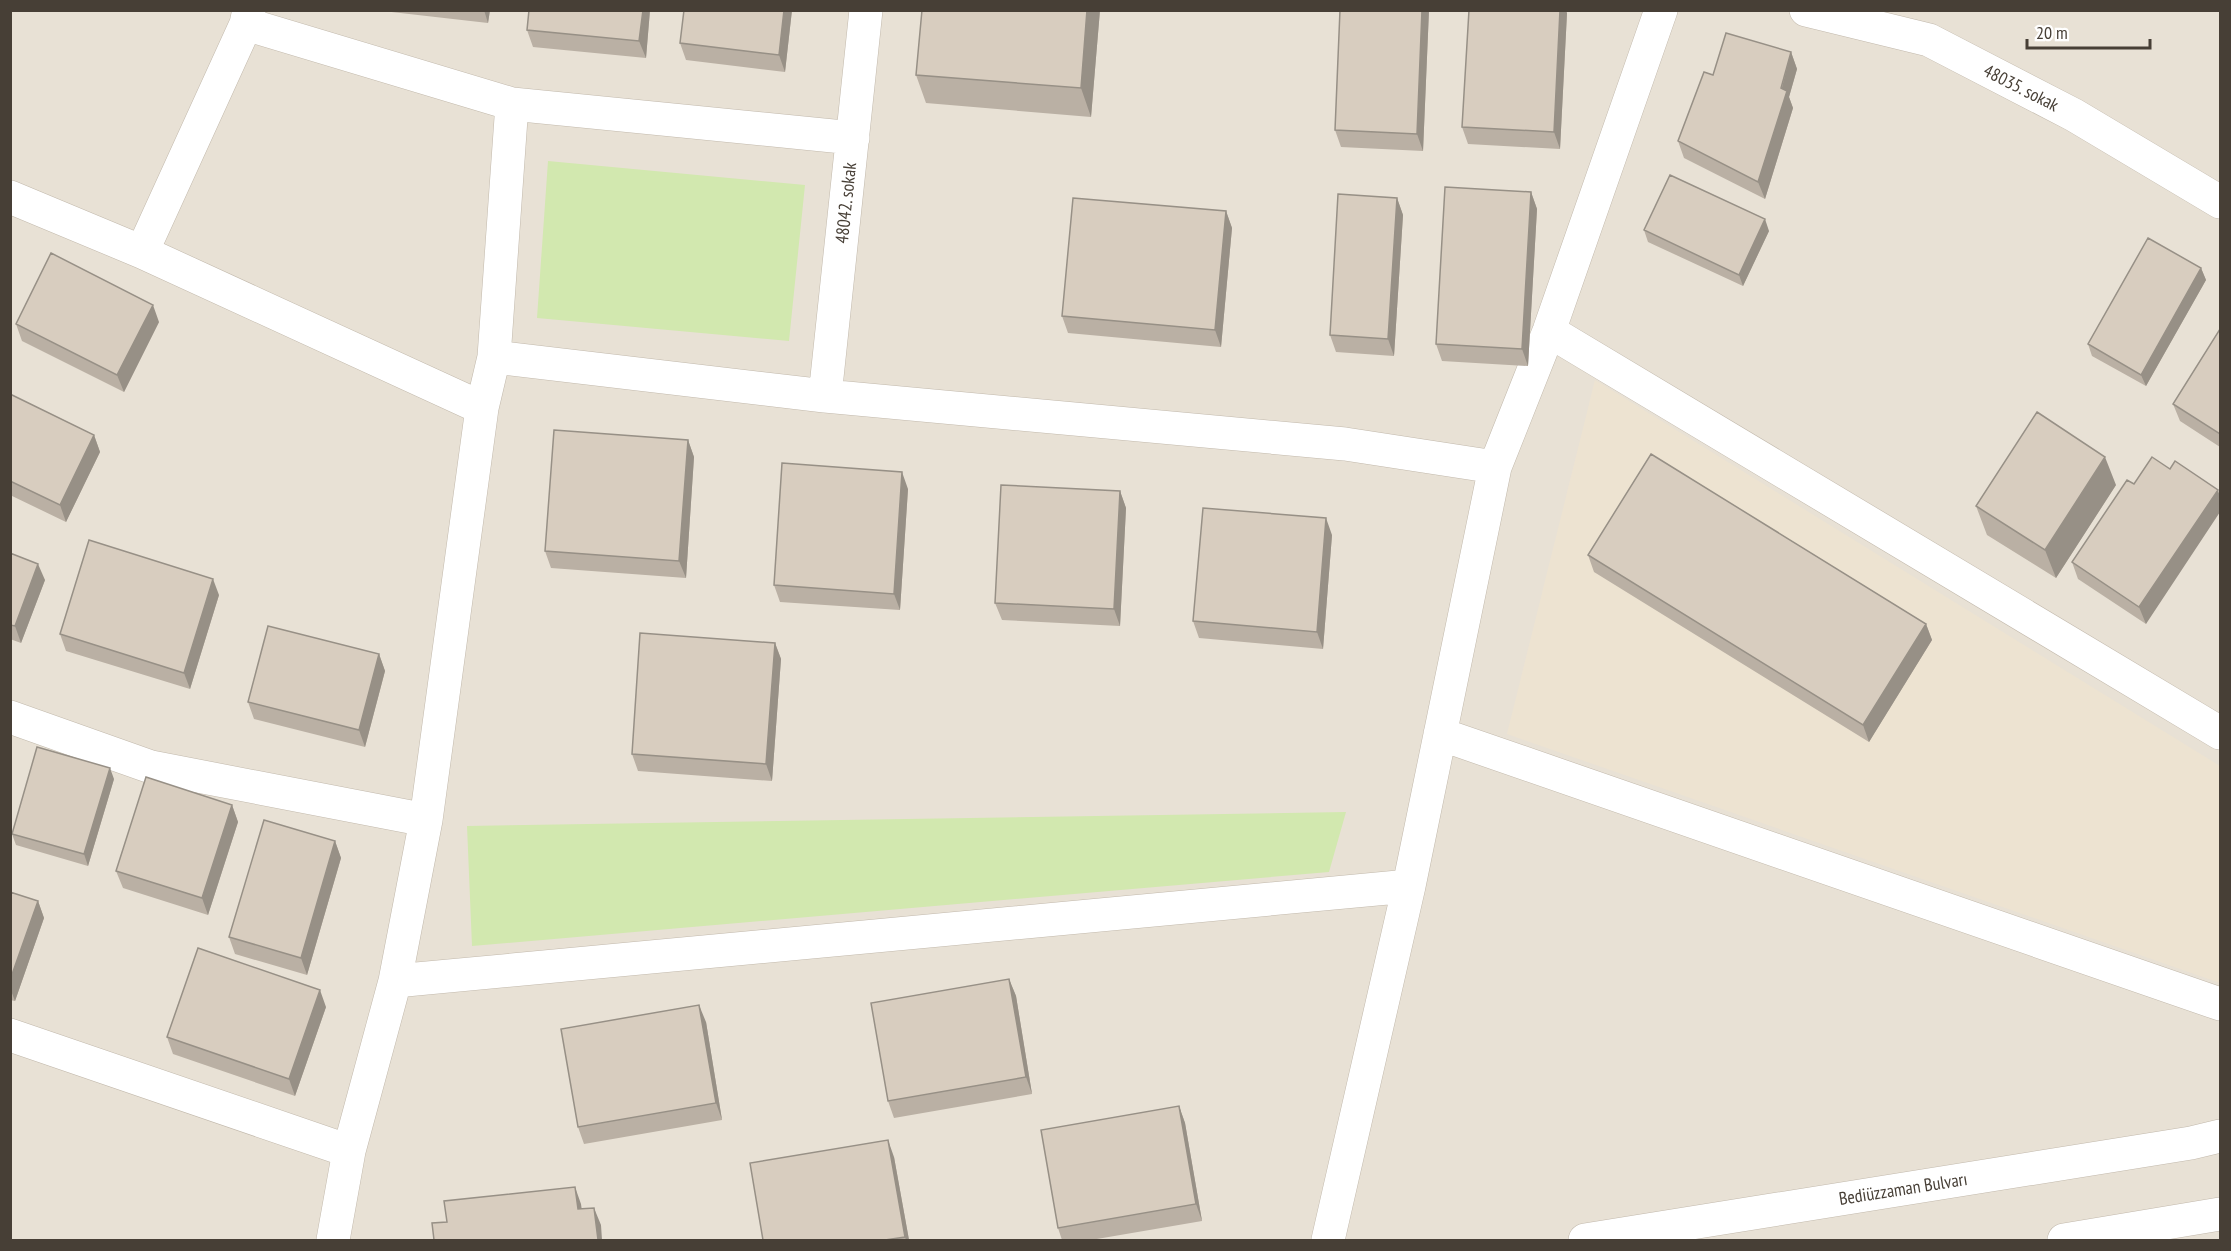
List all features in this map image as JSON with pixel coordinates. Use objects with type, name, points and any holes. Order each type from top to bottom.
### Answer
[{"type":"street","name":"48042. sokak","points":[[825,396],[866,10]]},
{"type":"street","points":[[1328,1240],[1408,886],[1495,467],[1549,331],[1661,10]]},
{"type":"street","name":"48035. sokak","points":[[1806,10],[1929,40],[2074,115],[2220,202]]},
{"type":"street","points":[[142,252],[247,17],[512,104],[853,138]]},
{"type":"street","points":[[333,1240],[349,1151],[395,981],[426,820],[482,408],[494,357],[512,104]]},
{"type":"street","points":[[11,199],[142,252],[482,408]]},
{"type":"street","points":[[1549,331],[2220,733]]},
{"type":"street","points":[[494,357],[825,396],[1345,444],[1495,467]]},
{"type":"street","points":[[10,717],[151,767],[426,820]]},
{"type":"street","points":[[1440,734],[2220,1004]]},
{"type":"street","points":[[395,981],[1408,886]]},
{"type":"street","points":[[10,1035],[349,1151]]},
{"type":"street","name":"Bediüzzaman Bulvarı","points":[[1585,1240],[2179,1145],[2220,1136]]},
{"type":"street","points":[[2064,1240],[2205,1224]]},
{"type":"shaded area","points":[[11,11],[2220,11],[2220,1240],[11,1240]]},
{"type":"shaded area","points":[[1595,380],[2220,766],[2220,983],[1507,734]]},
{"type":"green space","points":[[548,161],[805,185],[789,341],[537,318]]},
{"type":"green space","points":[[1346,812],[1329,872],[472,946],[467,826]]},
{"type":"building","points":[[529,10],[643,10],[639,41],[527,30]]},
{"type":"building","points":[[684,10],[784,10],[779,55],[680,43]]},
{"type":"building","points":[[922,10],[1087,10],[1081,88],[916,75]]},
{"type":"building","points":[[1340,10],[1422,10],[1417,134],[1335,130]]},
{"type":"building","points":[[1469,10],[1560,10],[1554,132],[1462,127]]},
{"type":"building","points":[[1726,33],[1791,52],[1781,88],[1787,91],[1758,182],[1678,141],[1704,72],[1713,75]]},
{"type":"building","points":[[1670,175],[1765,219],[1739,275],[1644,230]]},
{"type":"building","points":[[1445,187],[1531,192],[1522,349],[1436,344]]},
{"type":"building","points":[[1338,194],[1397,198],[1388,339],[1330,335]]},
{"type":"building","points":[[1073,198],[1226,211],[1215,330],[1062,316]]},
{"type":"building","points":[[2148,238],[2201,268],[2141,375],[2088,344]]},
{"type":"building","points":[[51,253],[153,305],[117,375],[16,324]]},
{"type":"building","points":[[2220,329],[2220,434],[2173,404]]},
{"type":"building","points":[[10,394],[94,435],[60,505],[10,481]]},
{"type":"building","points":[[2037,412],[2105,457],[2045,550],[1976,506]]},
{"type":"building","points":[[554,430],[688,440],[679,561],[545,551]]},
{"type":"building","points":[[1651,454],[1926,624],[1863,725],[1588,555]]},
{"type":"building","points":[[2152,457],[2170,469],[2175,461],[2218,490],[2139,607],[2072,562],[2127,480],[2134,484]]},
{"type":"building","points":[[782,463],[902,472],[894,594],[774,585]]},
{"type":"building","points":[[1001,485],[1120,491],[1114,609],[995,603]]},
{"type":"building","points":[[1203,508],[1326,518],[1317,632],[1193,621]]},
{"type":"building","points":[[89,540],[213,579],[184,673],[60,634]]},
{"type":"building","points":[[10,553],[38,564],[15,626],[10,625]]},
{"type":"building","points":[[268,626],[379,654],[359,730],[248,702]]},
{"type":"building","points":[[640,633],[775,643],[766,764],[632,754]]},
{"type":"building","points":[[37,747],[110,768],[84,854],[12,834]]},
{"type":"building","points":[[146,777],[232,805],[202,898],[116,871]]},
{"type":"building","points":[[264,820],[335,841],[301,958],[229,937]]},
{"type":"building","points":[[10,892],[38,901],[10,980]]},
{"type":"building","points":[[198,948],[320,990],[289,1079],[167,1037]]},
{"type":"building","points":[[1009,979],[1026,1077],[888,1101],[871,1003]]},
{"type":"building","points":[[699,1005],[716,1103],[578,1127],[561,1029]]},
{"type":"building","points":[[1179,1106],[1196,1204],[1058,1228],[1041,1130]]},
{"type":"building","points":[[888,1140],[905,1237],[885,1240],[763,1240],[750,1163]]},
{"type":"building","points":[[575,1187],[578,1209],[594,1208],[598,1240],[434,1240],[432,1223],[447,1222],[444,1201]]}]
